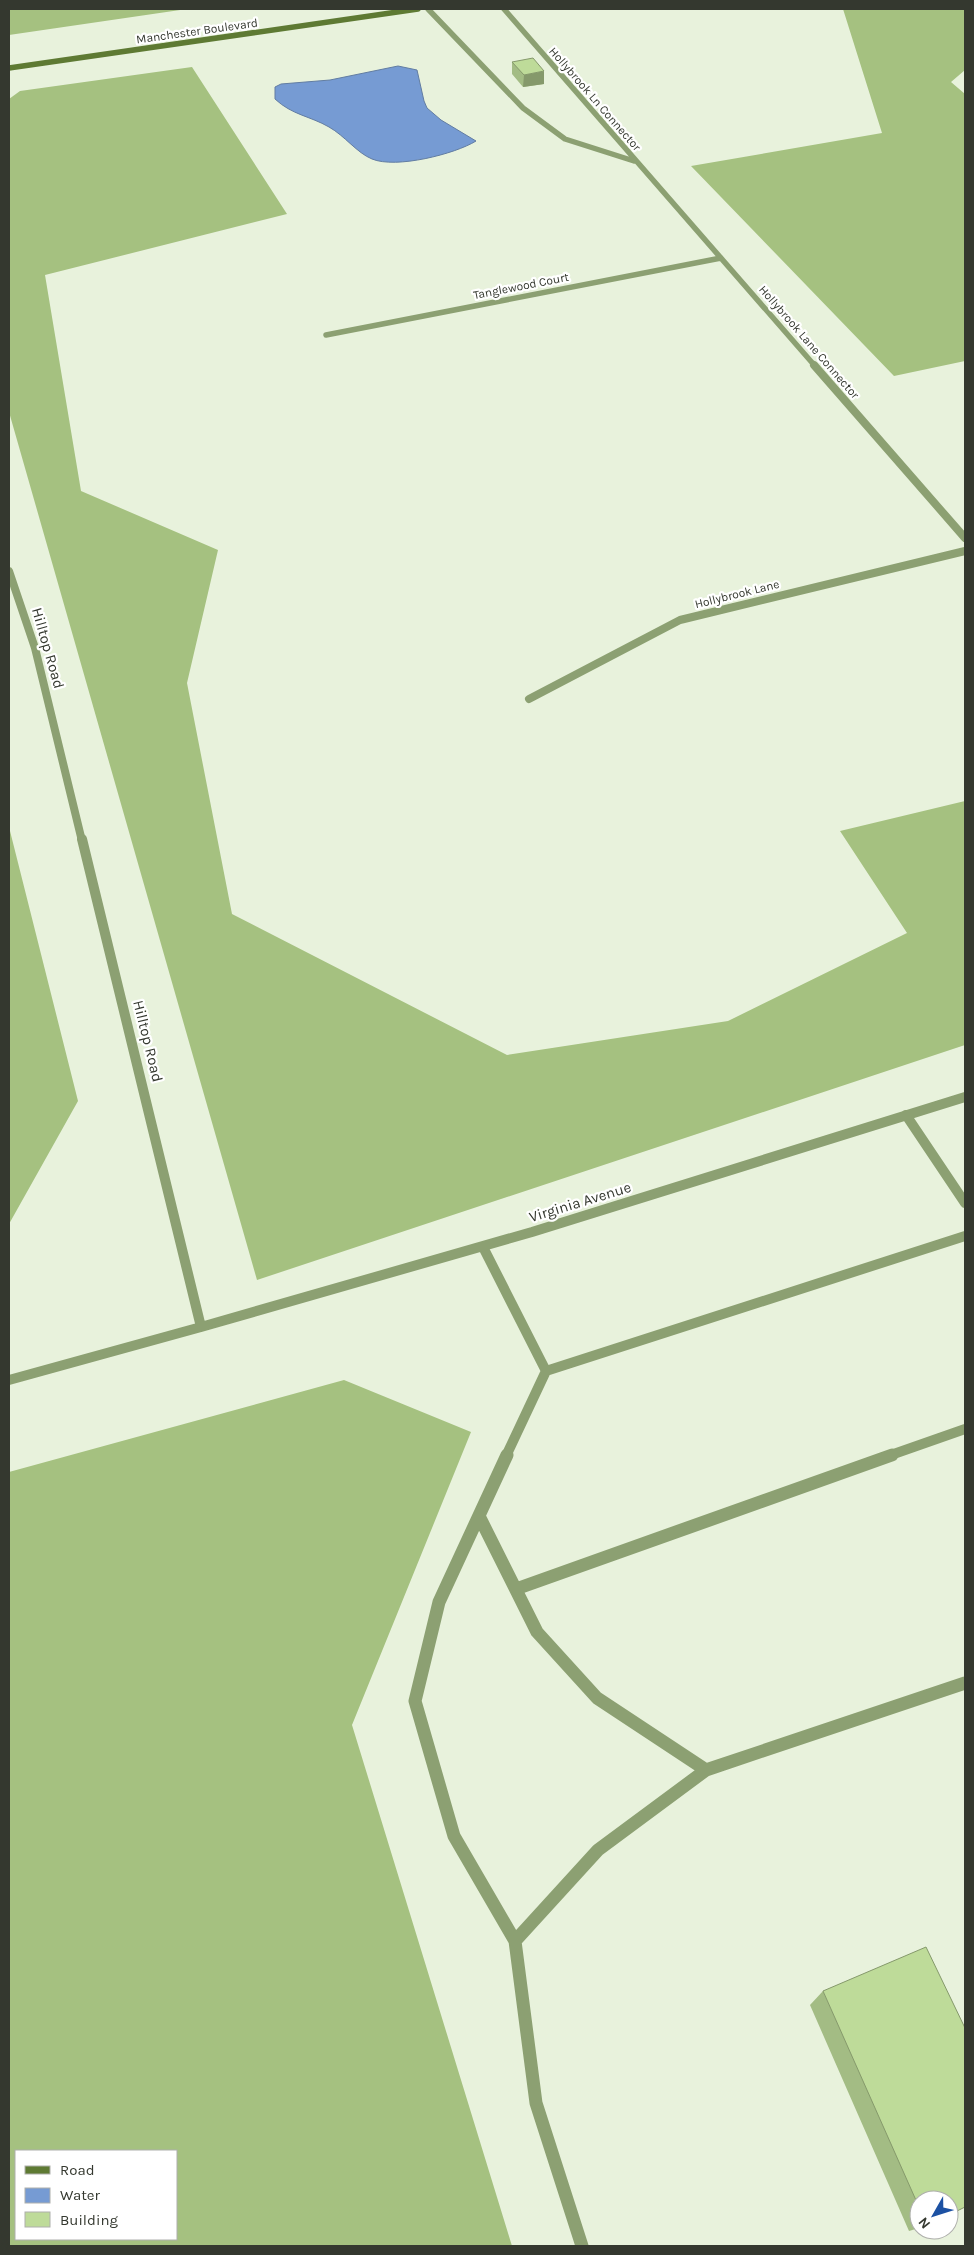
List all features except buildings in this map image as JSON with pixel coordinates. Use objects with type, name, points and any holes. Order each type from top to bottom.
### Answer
[{"type":"street","name":"Manchester Boulevard","points":[[9,68],[418,9]]},
{"type":"street","name":"Hollybrook Ln Connector","points":[[428,9],[523,108],[565,139],[635,161]]},
{"type":"street","name":"Hollybrook Ln Connector","points":[[504,9],[635,161]]},
{"type":"street","name":"Hollybrook Lane Connector","points":[[635,161],[965,538]]},
{"type":"street","name":"Tanglewood Court","points":[[326,335],[721,258]]},
{"type":"street","name":"Hollybrook Lane","points":[[529,699],[680,620],[965,551]]},
{"type":"street","name":"Hilltop Road","points":[[9,571],[37,658],[202,1327]]},
{"type":"street","name":"Virginia Avenue","points":[[202,1327],[483,1247],[965,1097]]},
{"type":"street","points":[[906,1116],[965,1203]]},
{"type":"street","points":[[582,2246],[536,2103],[515,1941],[454,1836],[416,1701],[439,1602],[546,1371],[965,1236]]},
{"type":"street","points":[[483,1247],[546,1371]]},
{"type":"street","points":[[9,1380],[202,1327]]},
{"type":"street","points":[[516,1590],[965,1429]]},
{"type":"street","points":[[479,1516],[537,1632],[597,1698],[706,1770]]},
{"type":"street","points":[[515,1941],[598,1850],[706,1770],[965,1683]]},
{"type":"green space","points":[[9,9],[187,9],[9,35]]},
{"type":"green space","points":[[843,9],[965,9],[965,70],[951,82],[965,94],[965,361],[894,376],[691,166],[882,133]]},
{"type":"green space","points":[[192,67],[287,214],[45,275],[81,491],[218,550],[187,683],[232,914],[507,1055],[728,1021],[907,933],[840,831],[965,801],[965,1045],[257,1280],[9,412],[9,99],[20,91]]},
{"type":"green space","points":[[9,827],[78,1101],[9,1224]]},
{"type":"green space","points":[[344,1380],[471,1432],[352,1725],[512,2246],[9,2246],[9,1472]]},
{"type":"water","points":[[398,66],[417,70],[427,108],[441,120],[476,141],[454,151],[425,159],[382,162],[372,159],[356,149],[329,127],[288,109],[275,99],[275,87],[281,84],[330,80]]}]
